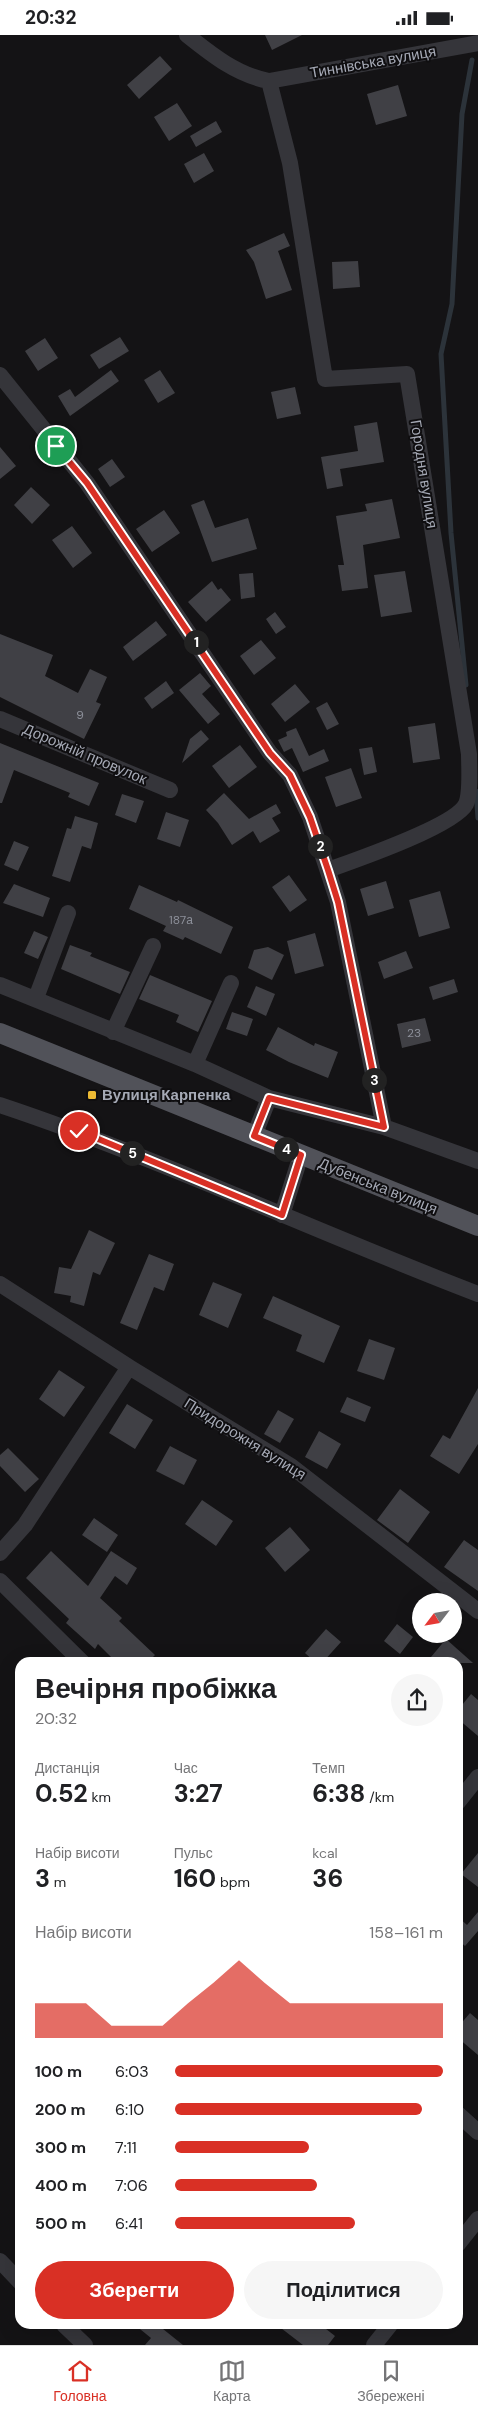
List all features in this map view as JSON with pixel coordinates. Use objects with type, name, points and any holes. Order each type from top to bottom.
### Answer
[{"type":"main road","name":"Дубенська вулиця","points":[[0,1033],[478,1226]]},
{"type":"street","points":[[187,35],[227,65],[250,77],[269,81]]},
{"type":"street","name":"Тиннівська вулиця","points":[[269,81],[478,43]]},
{"type":"street","name":"Городня вулиця","points":[[269,81],[290,163],[324,379],[407,374],[469,754],[466,805],[451,819],[371,855],[328,870]]},
{"type":"street","points":[[0,375],[87,483],[270,753],[290,775],[310,817],[338,902],[384,1127]]},
{"type":"street","name":"Дорожній провулок","points":[[0,719],[170,790]]},
{"type":"street","points":[[36,998],[68,913]]},
{"type":"street","points":[[114,1031],[153,946]]},
{"type":"street","points":[[195,1064],[231,983]]},
{"type":"street","points":[[0,985],[195,1064],[269,1098],[384,1127],[478,1161]]},
{"type":"street","points":[[254,1136],[269,1098]]},
{"type":"street","points":[[0,1105],[79,1131],[478,1294]]},
{"type":"street","points":[[282,1215],[301,1155]]},
{"type":"street","name":"Придорожня вулиця","points":[[0,1284],[129,1367],[291,1466],[478,1611]]},
{"type":"street","points":[[0,1553],[25,1525],[129,1367]]},
{"type":"street","points":[[0,1581],[76,1657]]},
{"type":"street","points":[[463,1796],[478,1777]]},
{"type":"street","points":[[463,2118],[478,2132]]},
{"type":"street","points":[[463,2237],[478,2219]]},
{"type":"street","points":[[2,2267],[15,2278]]},
{"type":"street","points":[[68,2329],[84,2345]]},
{"type":"street","points":[[374,2345],[387,2329]]},
{"type":"building","points":[[265,35],[302,35],[272,50]]},
{"type":"building","points":[[160,56],[172,69],[139,99],[127,85]]},
{"type":"building","points":[[398,85],[407,116],[376,125],[367,94]]},
{"type":"building","points":[[177,103],[192,126],[169,141],[154,117]]},
{"type":"building","points":[[216,121],[222,132],[196,147],[190,136]]},
{"type":"building","points":[[204,153],[214,171],[194,183],[184,164]]},
{"type":"building","points":[[284,233],[290,246],[278,251],[292,290],[266,299],[254,262],[246,250]]},
{"type":"building","points":[[358,261],[360,287],[333,289],[332,262]]},
{"type":"building","points":[[120,337],[129,351],[99,369],[90,355]]},
{"type":"building","points":[[45,338],[58,358],[38,371],[25,351]]},
{"type":"building","points":[[111,370],[119,381],[70,416],[58,396],[70,389],[75,397]]},
{"type":"building","points":[[160,370],[175,393],[158,403],[144,380]]},
{"type":"building","points":[[295,387],[301,414],[277,419],[271,392]]},
{"type":"building","points":[[377,422],[384,462],[340,469],[343,486],[327,489],[321,457],[358,451],[354,426]]},
{"type":"building","points":[[0,447],[16,466],[0,479]]},
{"type":"building","points":[[112,459],[125,477],[110,487],[98,469]]},
{"type":"building","points":[[31,487],[50,505],[32,524],[14,505]]},
{"type":"building","points":[[392,499],[400,538],[363,545],[368,588],[342,591],[338,565],[344,565],[336,516],[367,511],[365,504]]},
{"type":"building","points":[[204,500],[215,528],[248,518],[257,549],[212,562],[191,505]]},
{"type":"building","points":[[164,510],[180,533],[152,552],[136,529]]},
{"type":"building","points":[[72,526],[92,553],[73,568],[52,540]]},
{"type":"building","points":[[405,571],[412,612],[381,617],[374,575]]},
{"type":"building","points":[[253,573],[255,597],[241,599],[239,574]]},
{"type":"building","points":[[212,581],[218,590],[221,588],[231,600],[206,622],[188,602]]},
{"type":"building","points":[[275,612],[286,627],[276,634],[266,619]]},
{"type":"building","points":[[156,621],[167,635],[133,661],[123,647]]},
{"type":"building","points":[[0,634],[53,655],[45,676],[78,693],[90,669],[107,677],[96,702],[101,704],[84,739],[0,697]]},
{"type":"building","points":[[261,640],[276,658],[254,675],[240,656]]},
{"type":"building","points":[[200,673],[211,686],[202,694],[220,714],[208,724],[179,690]]},
{"type":"building","points":[[166,681],[174,693],[152,709],[144,698]]},
{"type":"building","points":[[295,684],[310,702],[285,722],[271,704]]},
{"type":"building","points":[[327,702],[339,724],[327,730],[316,708]]},
{"type":"building","points":[[435,723],[440,759],[413,763],[408,727]]},
{"type":"building","points":[[296,728],[309,756],[324,749],[329,761],[303,772],[292,748],[284,752],[278,740],[287,736],[286,732]]},
{"type":"building","points":[[201,730],[209,739],[182,763],[190,739]]},
{"type":"building","points":[[0,743],[99,783],[89,806],[68,797],[70,793],[14,770],[2,803],[0,803]]},
{"type":"building","points":[[240,745],[257,767],[229,788],[212,766]]},
{"type":"building","points":[[372,747],[377,772],[364,775],[359,749]]},
{"type":"building","points":[[351,768],[362,798],[336,807],[325,777]]},
{"type":"building","points":[[224,793],[249,819],[276,804],[281,813],[272,818],[280,831],[260,843],[253,831],[232,845],[218,823],[206,810]]},
{"type":"building","points":[[122,794],[144,801],[136,823],[115,815]]},
{"type":"building","points":[[166,812],[189,820],[180,847],[157,839]]},
{"type":"building","points":[[75,816],[98,823],[91,849],[82,846],[70,882],[52,876],[67,828],[71,829]]},
{"type":"building","points":[[14,841],[29,847],[18,871],[4,865]]},
{"type":"building","points":[[289,875],[307,900],[290,912],[272,887]]},
{"type":"building","points":[[386,881],[394,908],[368,916],[360,889]]},
{"type":"building","points":[[14,884],[50,898],[43,917],[3,903]]},
{"type":"building","points":[[139,885],[177,902],[178,900],[233,927],[221,954],[185,937],[183,940],[163,931],[166,926],[129,909]]},
{"type":"building","points":[[440,891],[450,928],[419,937],[409,900]]},
{"type":"building","points":[[34,931],[48,937],[38,959],[24,953]]},
{"type":"building","points":[[315,933],[324,966],[295,974],[287,941]]},
{"type":"building","points":[[70,945],[92,953],[90,956],[130,972],[120,994],[61,969]]},
{"type":"building","points":[[268,947],[284,955],[272,980],[248,968],[254,950]]},
{"type":"building","points":[[406,951],[413,968],[384,979],[378,962]]},
{"type":"building","points":[[150,975],[212,1001],[198,1032],[176,1022],[179,1015],[139,999]]},
{"type":"building","points":[[454,979],[458,992],[433,1000],[429,987]]},
{"type":"building","points":[[256,986],[275,994],[266,1016],[247,1007]]},
{"type":"building","points":[[232,1012],[253,1019],[247,1036],[226,1029]]},
{"type":"building","points":[[425,1018],[431,1041],[402,1048],[397,1024]]},
{"type":"building","points":[[278,1027],[314,1046],[315,1043],[338,1052],[328,1078],[266,1050]]},
{"type":"building","points":[[89,1230],[115,1243],[100,1275],[93,1272],[84,1306],[70,1302],[71,1296],[54,1293],[59,1267],[71,1269]]},
{"type":"building","points":[[149,1254],[174,1264],[164,1291],[154,1287],[137,1330],[120,1323]]},
{"type":"building","points":[[213,1282],[242,1294],[228,1328],[199,1315]]},
{"type":"building","points":[[273,1296],[340,1326],[324,1363],[296,1351],[302,1335],[263,1318]]},
{"type":"building","points":[[369,1339],[395,1348],[384,1380],[357,1371]]},
{"type":"building","points":[[59,1370],[85,1387],[64,1417],[39,1399]]},
{"type":"building","points":[[478,1388],[478,1444],[459,1474],[430,1456],[443,1435],[450,1439]]},
{"type":"building","points":[[347,1397],[371,1407],[365,1422],[340,1412]]},
{"type":"building","points":[[127,1404],[153,1420],[135,1449],[109,1433]]},
{"type":"building","points":[[278,1410],[294,1419],[280,1443],[264,1434]]},
{"type":"building","points":[[319,1431],[341,1444],[327,1469],[305,1457]]},
{"type":"building","points":[[170,1446],[197,1460],[184,1485],[156,1471]]},
{"type":"building","points":[[8,1448],[39,1479],[25,1492],[0,1466],[0,1455]]},
{"type":"building","points":[[400,1489],[430,1512],[408,1543],[377,1520]]},
{"type":"building","points":[[202,1500],[233,1521],[216,1546],[185,1524]]},
{"type":"building","points":[[94,1518],[118,1535],[107,1552],[82,1535]]},
{"type":"building","points":[[290,1527],[310,1550],[285,1572],[265,1548]]},
{"type":"building","points":[[464,1540],[478,1550],[478,1591],[444,1567]]},
{"type":"building","points":[[51,1551],[88,1586],[111,1551],[137,1568],[127,1585],[115,1576],[100,1598],[122,1618],[119,1621],[155,1655],[153,1657],[111,1657],[98,1644],[95,1649],[66,1623],[69,1619],[26,1578]]},
{"type":"building","points":[[397,1624],[412,1636],[400,1654],[384,1641]]},
{"type":"building","points":[[326,1629],[341,1642],[327,1657],[309,1657],[305,1653]]},
{"type":"building","points":[[443,1643],[450,1643],[473,1663],[463,1663],[463,1657],[431,1657]]},
{"type":"building","points":[[471,1694],[478,1700],[478,1736],[463,1723],[463,1704]]},
{"type":"building","points":[[478,1853],[478,1887],[463,1876],[463,1872]]},
{"type":"building","points":[[478,1912],[478,1931],[465,1946],[463,1944],[463,1921],[467,1925]]},
{"type":"building","points":[[470,2013],[478,2020],[478,2055],[463,2042],[463,2021]]},
{"type":"building","points":[[140,2329],[163,2329],[183,2345],[145,2345],[151,2338]]},
{"type":"building","points":[[282,2329],[326,2329],[335,2336],[328,2345],[303,2345]]},
{"type":"waterway","points":[[466,685],[451,533],[441,354],[452,304],[462,114],[472,60]]},
{"type":"waterway","points":[[476,791],[478,818]]},
{"type":"place","name":"Вулиця Карпенка","points":[[92,1095]]},
{"type":"route","points":[[56,446],[87,483],[270,753],[290,775],[310,817],[338,902],[384,1127],[269,1098],[254,1136],[301,1155],[282,1215],[79,1131]]}]
